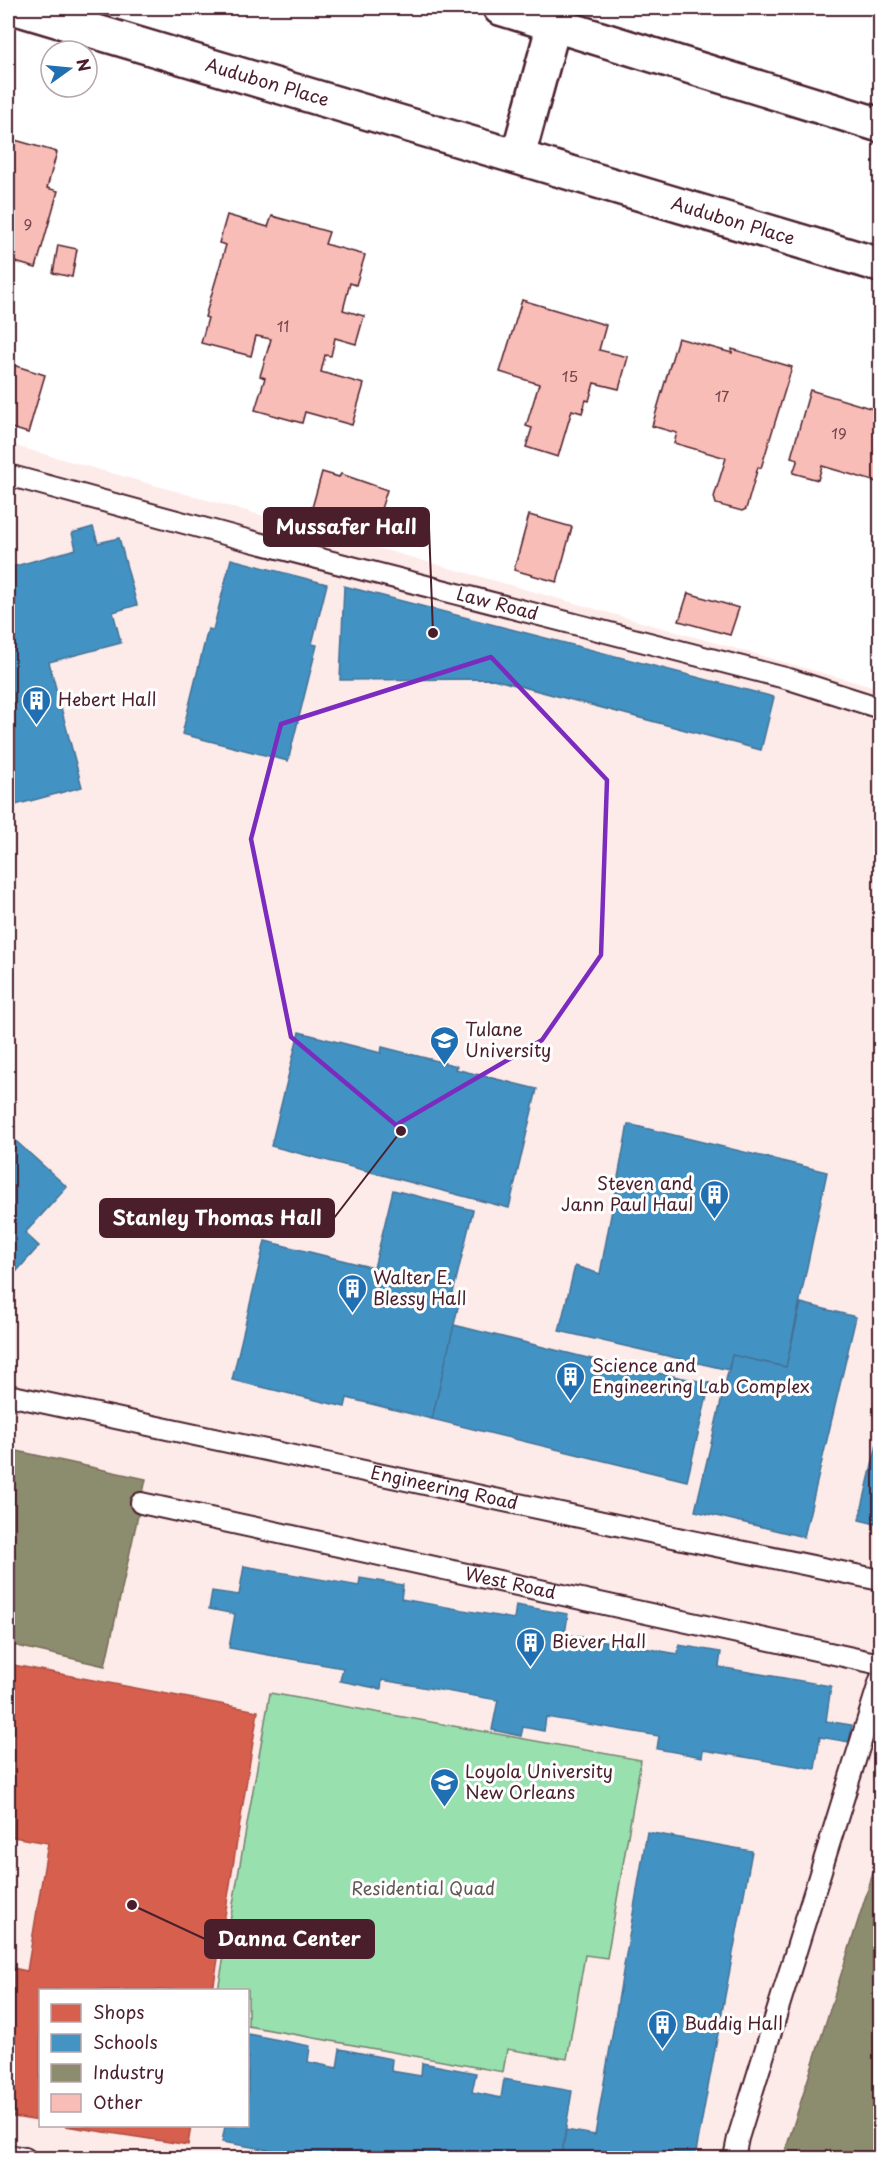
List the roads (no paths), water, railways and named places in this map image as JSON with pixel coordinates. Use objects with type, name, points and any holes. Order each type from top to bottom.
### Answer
[{"type":"street","name":"Audubon Place","points":[[16,8],[880,265]]},
{"type":"street","points":[[500,8],[880,124]]},
{"type":"street","points":[[518,156],[555,24]]},
{"type":"lane","name":"Law Road","points":[[8,475],[243,539],[789,680],[880,708]]},
{"type":"lane","name":"Engineering Road","points":[[8,1395],[880,1580]]},
{"type":"lane","name":"West Road","points":[[141,1503],[880,1664]]},
{"type":"lane","points":[[734,2158],[738,2138],[880,1680]]},
{"type":"lane","points":[[8,2155],[25,2158]]},
{"type":"place","name":"Mussafer Hall","points":[[433,633]]},
{"type":"place","name":"Hebert Hall","points":[[37,726]]},
{"type":"place","name":"Tulane University","points":[[444,1066]]},
{"type":"place","name":"Stanley Thomas Hall","points":[[401,1131]]},
{"type":"place","name":"Steven and Jann Paul Haul","points":[[714,1220]]},
{"type":"place","name":"Walter E. Blessy Hall","points":[[352,1314]]},
{"type":"place","name":"Science and Engineering Lab Complex","points":[[571,1402]]},
{"type":"place","name":"Biever Hall","points":[[531,1668]]},
{"type":"place","name":"Loyola University New Orleans","points":[[444,1808]]},
{"type":"place","name":"Danna Center","points":[[132,1905]]},
{"type":"place","name":"Buddig Hall","points":[[663,2050]]},
{"type":"park label","name":"Residential Quad","points":[[423,1889]]}]
